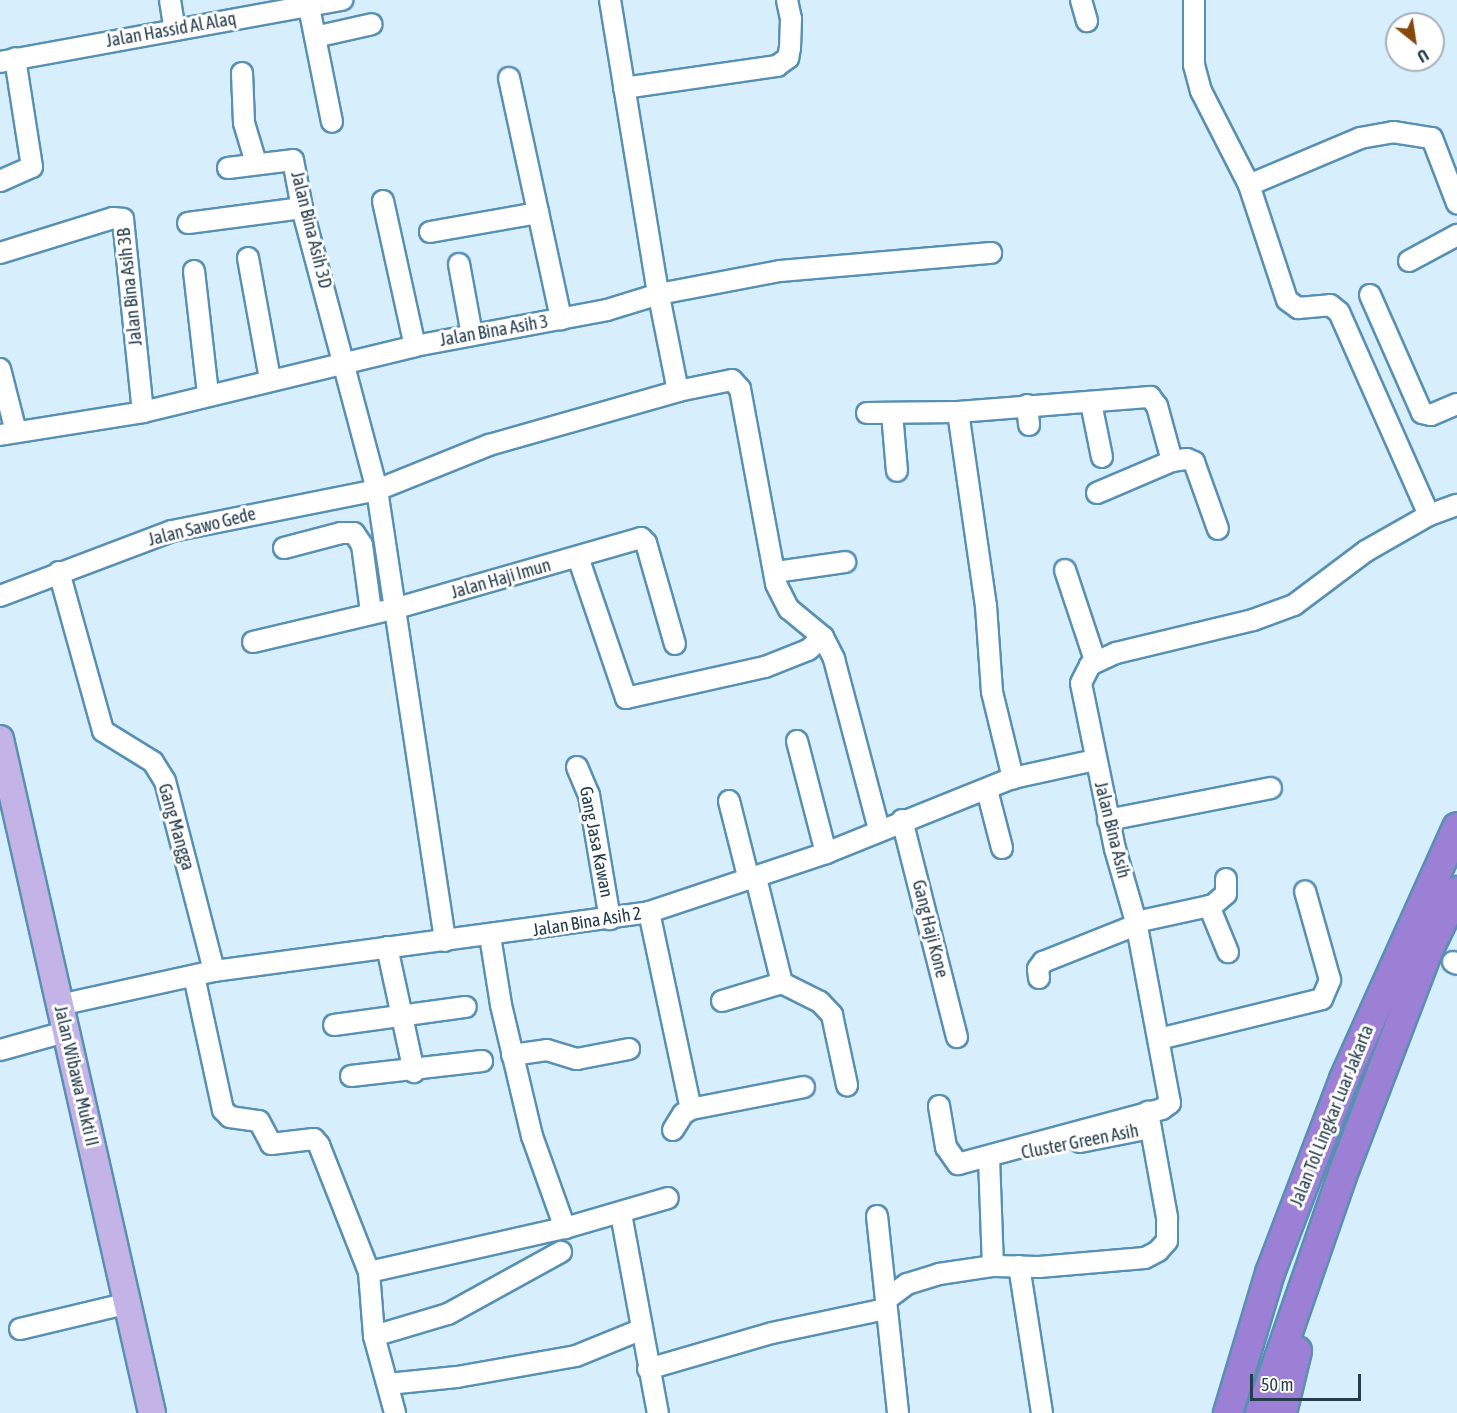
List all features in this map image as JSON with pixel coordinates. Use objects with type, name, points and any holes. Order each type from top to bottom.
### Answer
[{"type":"highway","name":"Jalan Tol Lingkar Luar Jakarta","points":[[1228,1413],[1270,1273],[1344,1079],[1457,826]]},
{"type":"highway","name":"Jalan Tol Lingkar Luar Jakarta","points":[[1260,1413],[1315,1248],[1427,953],[1457,891]]},
{"type":"highway","points":[[1282,1413],[1315,1248]]},
{"type":"highway","points":[[1208,1413],[1270,1273]]},
{"type":"main road","name":"Jalan Wibawa Mukti II","points":[[0,739],[152,1413]]},
{"type":"street","points":[[170,0],[175,30]]},
{"type":"street","name":"Jalan Hassid Al Alaq","points":[[8,60],[342,0]]},
{"type":"street","points":[[610,0],[659,294],[678,390]]},
{"type":"street","points":[[624,88],[777,66],[788,58],[790,48],[787,0]]},
{"type":"street","points":[[1081,0],[1087,21]]},
{"type":"street","points":[[1194,0],[1194,65],[1201,91],[1249,185],[1287,300],[1298,308],[1330,305],[1338,312],[1429,515]]},
{"type":"street","points":[[309,7],[332,122]]},
{"type":"street","points":[[315,37],[372,24]]},
{"type":"street","points":[[0,181],[32,168],[8,60]]},
{"type":"street","points":[[242,73],[244,123],[256,163]]},
{"type":"street","points":[[508,78],[561,319]]},
{"type":"street","points":[[1249,185],[1360,138],[1393,132],[1432,138],[1457,203]]},
{"type":"street","name":"Jalan Bina Asih 3D","points":[[228,168],[293,160],[303,208],[346,364],[377,490],[397,608],[445,940]]},
{"type":"street","points":[[383,201],[415,346]]},
{"type":"street","points":[[188,223],[303,208]]},
{"type":"street","points":[[430,232],[538,213]]},
{"type":"street","name":"Jalan Bina Asih 3B","points":[[0,254],[113,218],[123,219],[143,412]]},
{"type":"street","points":[[1409,261],[1457,235]]},
{"type":"street","name":"Jalan Bina Asih 3","points":[[8,434],[143,412],[270,379],[346,364],[415,346],[561,319],[659,294],[801,268],[991,253]]},
{"type":"street","points":[[248,258],[270,379]]},
{"type":"street","points":[[459,264],[472,335]]},
{"type":"street","points":[[194,271],[208,394]]},
{"type":"street","points":[[1370,295],[1422,413],[1431,415],[1457,404]]},
{"type":"street","points":[[0,369],[8,434]]},
{"type":"street","name":"Jalan Sawo Gede","points":[[0,596],[172,531],[377,490],[489,445],[678,390],[726,379],[740,389],[776,572],[776,584],[789,609],[823,637]]},
{"type":"street","points":[[867,413],[958,412],[1150,397],[1156,406],[1172,462]]},
{"type":"street","points":[[1091,403],[1102,457]]},
{"type":"street","points":[[1027,405],[1029,425]]},
{"type":"street","points":[[958,412],[986,606],[992,692],[1013,778]]},
{"type":"street","points":[[892,413],[897,471]]},
{"type":"street","points":[[1097,493],[1172,462],[1187,459],[1194,462],[1218,529]]},
{"type":"street","points":[[1065,570],[1095,660],[1253,620],[1294,605],[1321,588],[1366,551],[1429,515],[1457,505]]},
{"type":"street","points":[[285,548],[341,533],[354,533],[362,545],[371,612]]},
{"type":"street","name":"Jalan Haji Imun","points":[[253,642],[371,612],[397,608],[641,538],[646,543],[675,644]]},
{"type":"street","points":[[578,557],[626,698],[765,667],[808,650],[823,637],[834,659],[879,829]]},
{"type":"street","points":[[776,572],[845,562]]},
{"type":"street","name":"Gang Mangga","points":[[59,572],[103,731],[153,762],[165,781],[214,971]]},
{"type":"street","name":"Jalan Bina Asih","points":[[939,1106],[946,1147],[954,1161],[999,1157],[1033,1142],[1149,1120],[1170,1099],[1136,924],[1108,820],[1081,683],[1084,672],[1095,660]]},
{"type":"street","points":[[797,741],[826,853]]},
{"type":"street","name":"Jalan Bina Asih 2","points":[[59,1005],[214,971],[387,947],[490,936],[649,912],[826,853],[879,829],[987,790],[1013,778],[1095,759]]},
{"type":"street","name":"Gang Jasa Kawan","points":[[577,767],[589,795],[610,919]]},
{"type":"street","points":[[1108,820],[1271,788]]},
{"type":"street","points":[[987,790],[1002,848]]},
{"type":"street","points":[[729,801],[782,983]]},
{"type":"street","name":"Gang Haji Kone","points":[[902,820],[957,1037]]},
{"type":"street","points":[[1040,978],[1038,969],[1043,962],[1136,924],[1203,905],[1212,906],[1226,894],[1226,879]]},
{"type":"street","points":[[1159,1039],[1322,999],[1330,980],[1305,891]]},
{"type":"street","points":[[1212,906],[1228,952]]},
{"type":"street","points":[[649,912],[691,1108]]},
{"type":"street","points":[[490,936],[512,1055],[532,1136],[565,1228]]},
{"type":"street","points":[[387,947],[414,1072]]},
{"type":"street","points":[[194,976],[223,1110],[230,1117],[258,1121],[271,1144],[314,1139],[319,1145],[369,1272],[374,1336],[395,1413]]},
{"type":"street","points":[[722,1001],[782,983],[820,1002],[832,1015],[847,1085]]},
{"type":"street","points":[[334,1025],[402,1019],[466,1007]]},
{"type":"street","points":[[0,1050],[65,1032]]},
{"type":"street","points":[[512,1055],[547,1050],[577,1059],[629,1049]]},
{"type":"street","points":[[351,1076],[414,1072],[482,1061]]},
{"type":"street","points":[[673,1130],[682,1114],[691,1108],[804,1087]]},
{"type":"street","points":[[648,1369],[772,1333],[887,1304],[907,1284],[927,1277],[993,1266],[1145,1258],[1167,1242],[1149,1120]]},
{"type":"street","points":[[993,1266],[999,1157]]},
{"type":"street","points":[[369,1272],[565,1228],[621,1214],[668,1198]]},
{"type":"street","points":[[621,1214],[640,1330],[658,1413]]},
{"type":"street","points":[[877,1216],[898,1413]]},
{"type":"street","points":[[374,1336],[447,1314],[561,1252]]},
{"type":"street","points":[[1019,1266],[1042,1413]]},
{"type":"street","points":[[20,1329],[129,1303]]},
{"type":"street","points":[[388,1384],[457,1377],[576,1356],[640,1330]]}]
